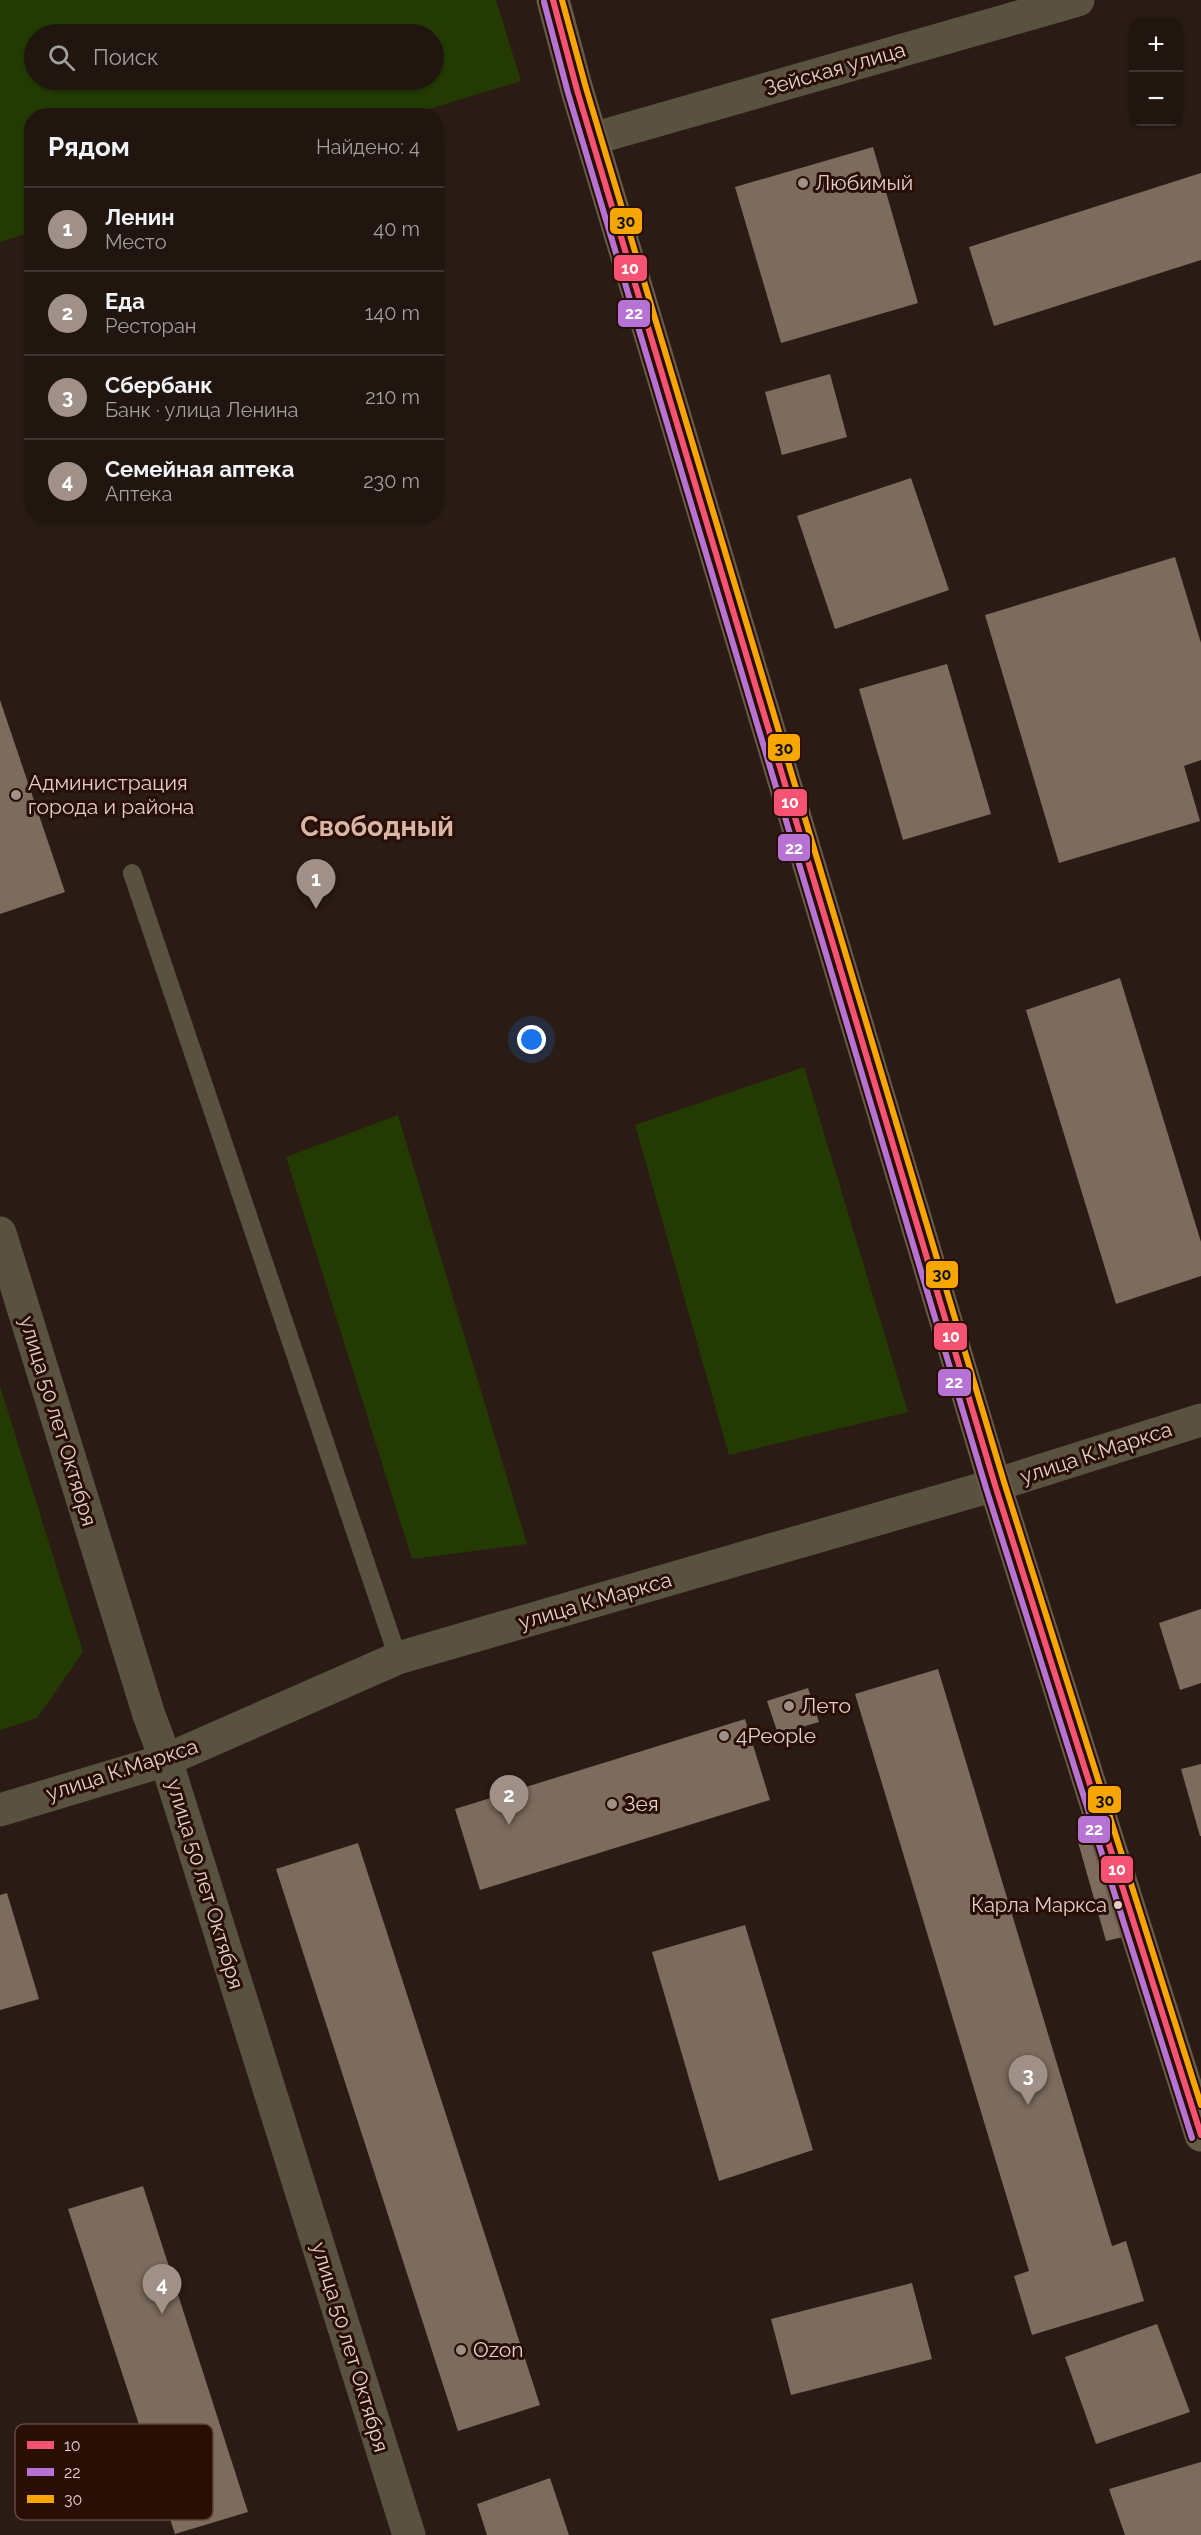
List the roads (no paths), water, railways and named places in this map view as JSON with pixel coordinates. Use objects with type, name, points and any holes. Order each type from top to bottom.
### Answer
[{"type":"main road","points":[[552,0],[995,1485],[1201,2135]]},
{"type":"street","name":"Зейская улица","points":[[592,139],[1078,0]]},
{"type":"street","name":"улица 50 лет Октября","points":[[0,1233],[148,1714],[166,1760],[409,2535]]},
{"type":"street","name":"улица К.Маркса","points":[[0,1810],[166,1760],[398,1659],[995,1485],[1201,1420]]},
{"type":"lane","points":[[132,873],[398,1659]]},
{"type":"place","name":"Любимый","points":[[803,183]]},
{"type":"place","name":"Администрация города и района","points":[[16,795]]},
{"type":"place","name":"Ленин","points":[[316,909]]},
{"type":"place","name":"Лето","points":[[789,1706]]},
{"type":"place","name":"4People","points":[[724,1736]]},
{"type":"place","name":"Зея","points":[[612,1804]]},
{"type":"place","name":"Еда","points":[[509,1825]]},
{"type":"place","name":"Карла Маркса","points":[[1118,1905]]},
{"type":"place","name":"Сбербанк","points":[[1028,2105]]},
{"type":"place","name":"Семейная аптека","points":[[162,2314]]},
{"type":"place","name":"Ozon","points":[[461,2350]]},
{"type":"district","name":"Свободный","points":[[377,827]]}]
